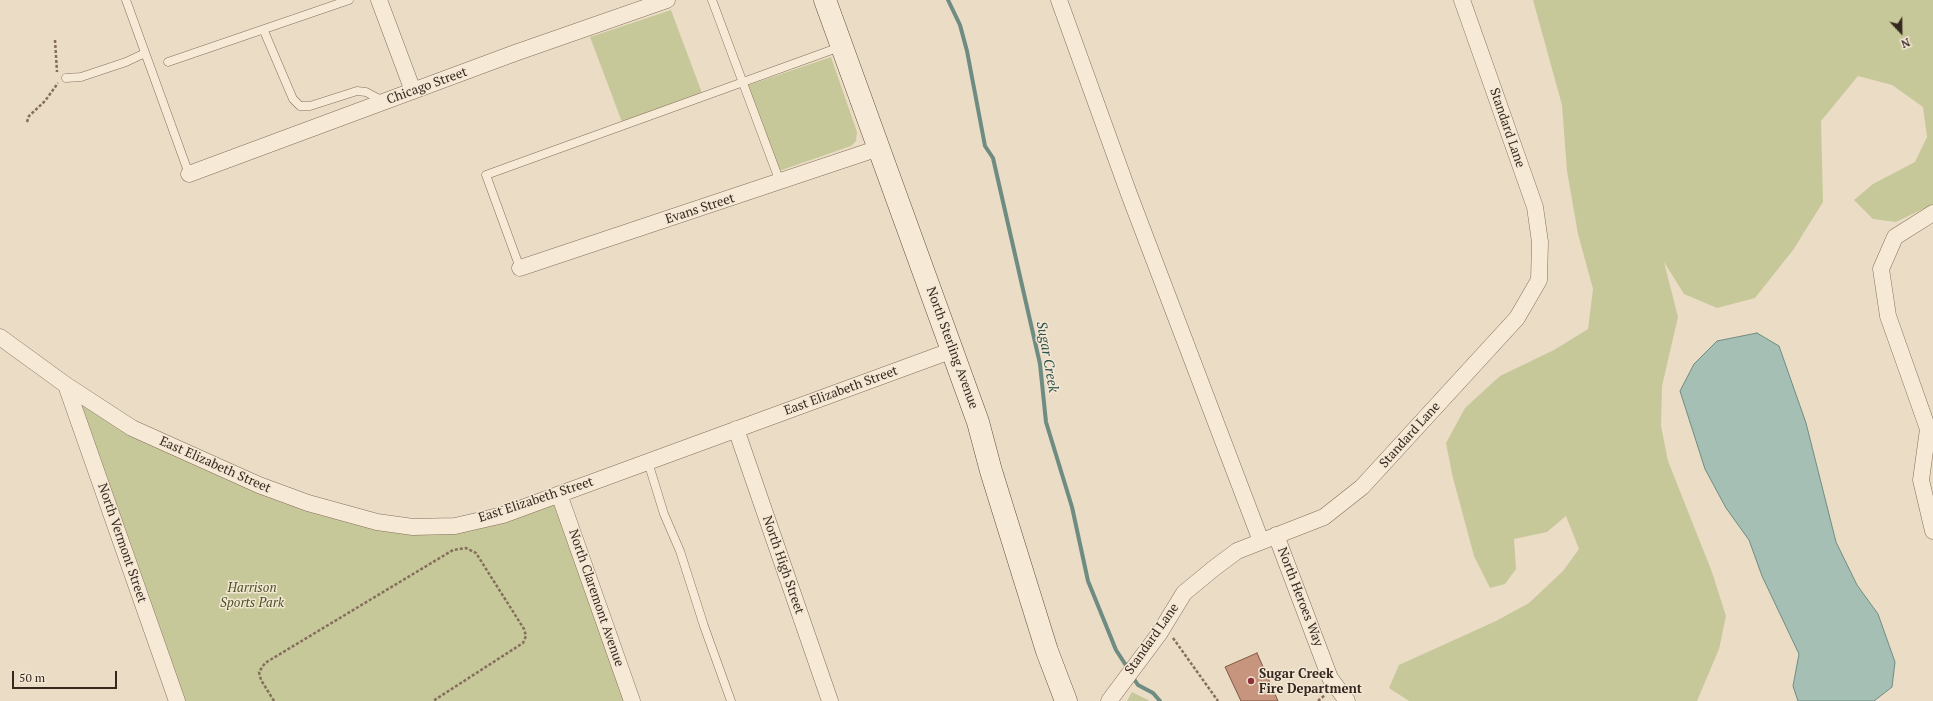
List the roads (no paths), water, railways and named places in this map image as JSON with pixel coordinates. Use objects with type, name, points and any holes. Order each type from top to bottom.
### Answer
[{"type":"main road","name":"North Sterling Avenue","points":[[824,0],[978,422],[991,471],[1047,651],[1066,701]]},
{"type":"street","points":[[380,0],[413,91]]},
{"type":"street","name":"Chicago Street","points":[[190,174],[413,91],[667,0]]},
{"type":"street","points":[[1059,0],[1129,194],[1261,541]]},
{"type":"street","name":"Standard Lane","points":[[1110,698],[1165,635],[1184,593],[1237,551],[1324,517],[1362,488],[1517,318],[1539,280],[1540,242],[1534,207],[1462,0]]},
{"type":"street","name":"Evans Street","points":[[520,268],[879,148]]},
{"type":"street","points":[[1933,213],[1895,237],[1881,269],[1888,316],[1928,429],[1922,480],[1933,531]]},
{"type":"street","name":"East Elizabeth Street","points":[[0,337],[66,385],[132,428],[259,485],[308,503],[377,522],[413,526],[455,526],[502,515],[953,350]]},
{"type":"street","name":"North Vermont Street","points":[[66,385],[177,701]]},
{"type":"street","name":"North High Street","points":[[736,429],[830,701]]},
{"type":"street","name":"North Claremont Avenue","points":[[559,494],[632,701]]},
{"type":"street","name":"North Heroes Way","points":[[1276,535],[1330,678],[1347,701]]},
{"type":"lane","points":[[126,0],[190,174]]},
{"type":"lane","points":[[168,62],[264,31],[349,0]]},
{"type":"lane","points":[[712,0],[780,182]]},
{"type":"lane","points":[[264,31],[293,99],[300,106],[310,106],[357,91],[366,92],[383,102]]},
{"type":"lane","points":[[520,268],[486,176],[841,47]]},
{"type":"lane","points":[[66,78],[81,77],[126,62],[145,53]]},
{"type":"lane","points":[[648,462],[662,507],[680,551],[704,626],[731,701]]},
{"type":"waterway","name":"Sugar Creek","points":[[948,0],[960,25],[967,51],[985,146],[993,158],[1040,364],[1046,422],[1072,507],[1088,581],[1116,650],[1129,670]]},
{"type":"waterway","name":"Sugar Creek","points":[[1132,676],[1138,685],[1153,693],[1160,701]]},
{"type":"place","name":"Sugar Creek Fire Department","points":[[1251,681]]},
{"type":"park label","name":"Harrison Sports Park","points":[[252,596]]}]
